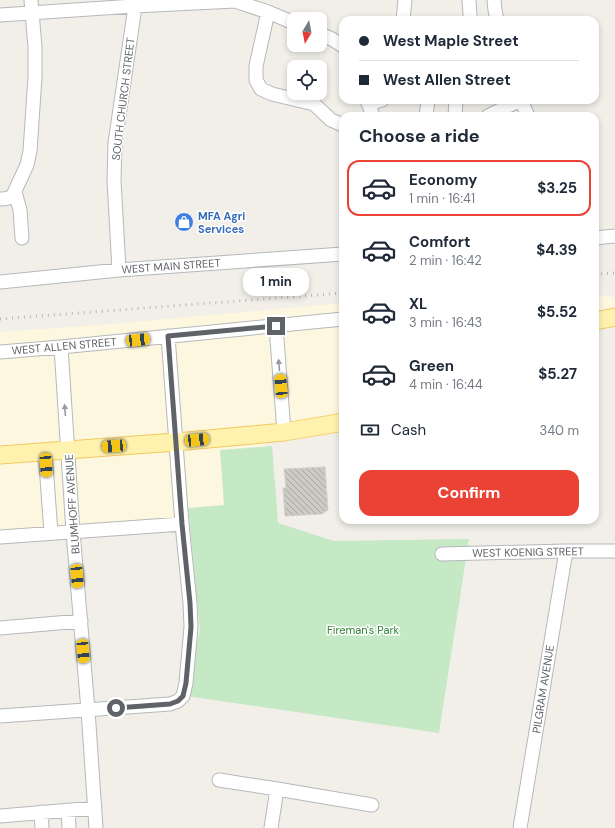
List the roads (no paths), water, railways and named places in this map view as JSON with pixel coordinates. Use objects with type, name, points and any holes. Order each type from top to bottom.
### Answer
[{"type":"main road","points":[[599,320],[615,317]]},
{"type":"main road","points":[[0,455],[176,442],[284,432],[339,423]]},
{"type":"street","points":[[403,16],[405,0]]},
{"type":"street","points":[[469,0],[470,16]]},
{"type":"street","points":[[494,0],[496,16]]},
{"type":"street","points":[[0,15],[31,6],[235,1],[287,20]]},
{"type":"street","name":"SOUTH CHURCH STREET","points":[[119,270],[114,180],[115,143],[135,3]]},
{"type":"street","points":[[0,199],[10,198],[15,192],[27,164],[30,152],[35,77],[35,46],[31,6]]},
{"type":"street","points":[[268,12],[256,66],[256,80],[261,89],[272,94],[314,104],[331,120],[339,123]]},
{"type":"street","points":[[327,37],[339,44]]},
{"type":"street","points":[[496,112],[512,104]]},
{"type":"street","points":[[15,192],[20,210],[22,238]]},
{"type":"street","points":[[599,238],[615,236]]},
{"type":"street","name":"WEST MAIN STREET","points":[[0,282],[119,270],[339,254]]},
{"type":"street","name":"WEST ALLEN STREET","points":[[0,352],[339,319]]},
{"type":"street","points":[[276,326],[284,432]]},
{"type":"street","points":[[0,716],[170,704],[178,701],[183,696],[186,683],[191,627],[190,603],[182,524],[168,336]]},
{"type":"street","name":"BLUMHOFF AVENUE","points":[[62,347],[73,532],[96,828]]},
{"type":"street","points":[[45,451],[51,533]]},
{"type":"street","points":[[0,537],[182,524]]},
{"type":"street","name":"PILGRAM AVENUE","points":[[520,828],[566,551]]},
{"type":"street","name":"WEST KOENIG STREET","points":[[442,554],[615,551]]},
{"type":"street","points":[[0,628],[81,621]]},
{"type":"street","points":[[219,780],[372,805]]},
{"type":"street","points":[[271,828],[277,789]]},
{"type":"street","points":[[0,816],[95,808]]},
{"type":"street","points":[[68,810],[69,828]]},
{"type":"street","points":[[41,812],[42,828]]},
{"type":"railway","points":[[599,274],[615,273]]},
{"type":"railway","points":[[0,319],[339,293]]},
{"type":"place","name":"MFA Agri Services","points":[[184,222]]},
{"type":"park label","name":"Fireman's Park","points":[[363,630]]}]
